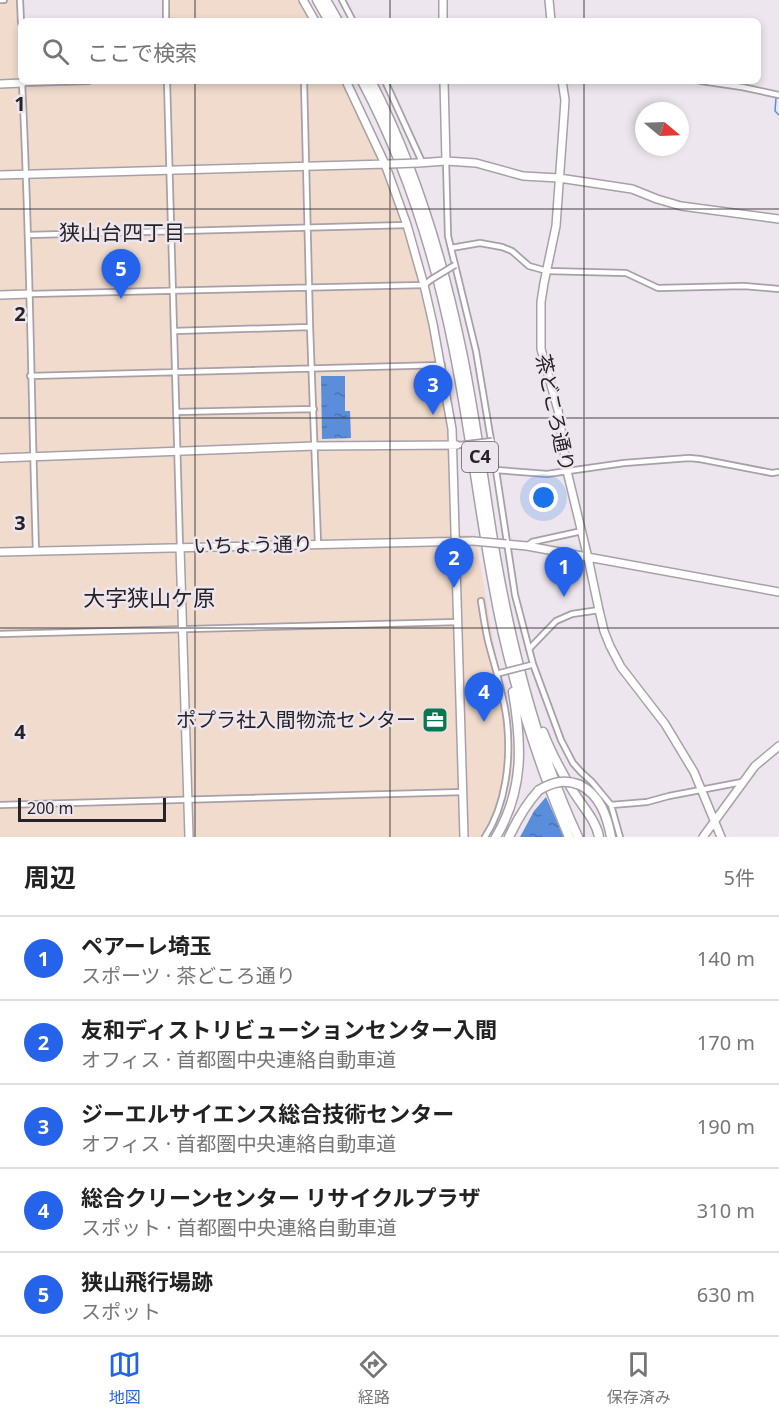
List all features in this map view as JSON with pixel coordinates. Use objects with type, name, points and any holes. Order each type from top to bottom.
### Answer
[{"type":"highway","points":[[317,0],[327,18]]},
{"type":"highway","points":[[326,0],[336,18]]},
{"type":"highway","name":"C4","points":[[363,84],[392,146],[413,200],[444,304],[463,399],[499,617],[514,680],[534,746],[569,837]]},
{"type":"highway","name":"C4","points":[[371,84],[399,143],[437,248],[462,348],[496,559],[521,677],[541,744],[578,837]]},
{"type":"highway","points":[[496,837],[513,795],[520,757],[518,719],[499,617]]},
{"type":"highway","points":[[510,629],[531,704],[544,737],[573,791],[594,823],[599,837]]},
{"type":"highway","points":[[509,837],[531,798],[539,790],[557,782],[566,781],[580,785],[592,793],[603,808],[611,837]]},
{"type":"street","points":[[20,0],[21,18]]},
{"type":"street","points":[[166,0],[166,18]]},
{"type":"street","points":[[303,0],[313,18]]},
{"type":"street","points":[[342,0],[351,18]]},
{"type":"street","points":[[443,0],[443,18]]},
{"type":"street","points":[[549,0],[551,18]]},
{"type":"street","points":[[0,84],[18,82]]},
{"type":"street","points":[[22,84],[27,175],[30,376],[36,551]]},
{"type":"street","points":[[167,84],[189,837]]},
{"type":"street","points":[[304,84],[318,544]]},
{"type":"street","points":[[347,84],[387,164],[407,225],[424,285],[457,445],[458,622],[464,837]]},
{"type":"street","points":[[385,84],[420,162]]},
{"type":"street","points":[[444,84],[448,236],[476,351],[515,595],[532,664],[561,740],[581,772],[611,804],[620,837]]},
{"type":"street","name":"茶どころ通り","points":[[562,84],[564,116],[556,226],[541,302],[542,349],[558,410],[567,471],[607,639],[621,667],[665,724],[694,772],[720,837]]},
{"type":"street","points":[[722,84],[779,95]]},
{"type":"street","points":[[0,175],[446,161],[476,163],[533,178],[559,178],[632,189],[681,206],[779,219]]},
{"type":"street","points":[[28,236],[407,225]]},
{"type":"street","points":[[451,248],[480,243],[502,247],[512,250],[529,266],[547,271],[626,273],[658,288],[744,286],[779,289]]},
{"type":"street","points":[[0,295],[424,285],[455,265]]},
{"type":"street","points":[[174,331],[310,327]]},
{"type":"street","points":[[30,376],[442,365]]},
{"type":"street","points":[[176,412],[314,409]]},
{"type":"street","points":[[0,458],[315,446],[457,445],[492,441]]},
{"type":"street","points":[[496,470],[547,474],[624,463],[689,458],[779,472]]},
{"type":"street","points":[[527,546],[532,542],[582,531]]},
{"type":"street","name":"いちょう通り","points":[[0,552],[457,540],[527,546],[779,592]]},
{"type":"street","points":[[481,601],[507,723],[507,759],[502,795],[493,824],[485,837]]},
{"type":"street","points":[[529,649],[556,621],[572,614],[599,610]]},
{"type":"street","points":[[0,634],[458,622]]},
{"type":"street","points":[[498,674],[532,664]]},
{"type":"street","points":[[703,837],[755,766],[779,746]]},
{"type":"street","points":[[611,804],[647,802],[742,782]]},
{"type":"street","points":[[0,805],[463,792]]},
{"type":"shaded area","points":[[0,0],[19,0],[18,84],[345,84],[384,168],[405,227],[422,288],[441,369],[453,445],[454,535],[475,535],[513,753],[511,777],[501,813],[490,837],[0,837]]},
{"type":"shaded area","points":[[169,0],[300,0],[311,18],[169,18]]},
{"type":"water","points":[[321,376],[345,376],[345,411],[350,411],[351,438],[322,439]]},
{"type":"water","points":[[546,797],[564,837],[520,837],[534,811]]},
{"type":"waterway","points":[[776,98],[775,111],[779,115]]},
{"type":"place","name":"狭山飛行場跡","points":[[121,299]]},
{"type":"place","name":"ジーエルサイエンス総合技術センター","points":[[433,415]]},
{"type":"place","name":"友和ディストリビューションセンター入間","points":[[454,588]]},
{"type":"place","name":"ペアーレ埼玉","points":[[564,597]]},
{"type":"place","name":"ポプラ社入間物流センター","points":[[435,720]]},
{"type":"place","name":"総合クリーンセンター リサイクルプラザ","points":[[484,722]]},
{"type":"district","name":"狭山台四丁目","points":[[122,233]]},
{"type":"district","name":"大字狭山ケ原","points":[[149,598]]}]
